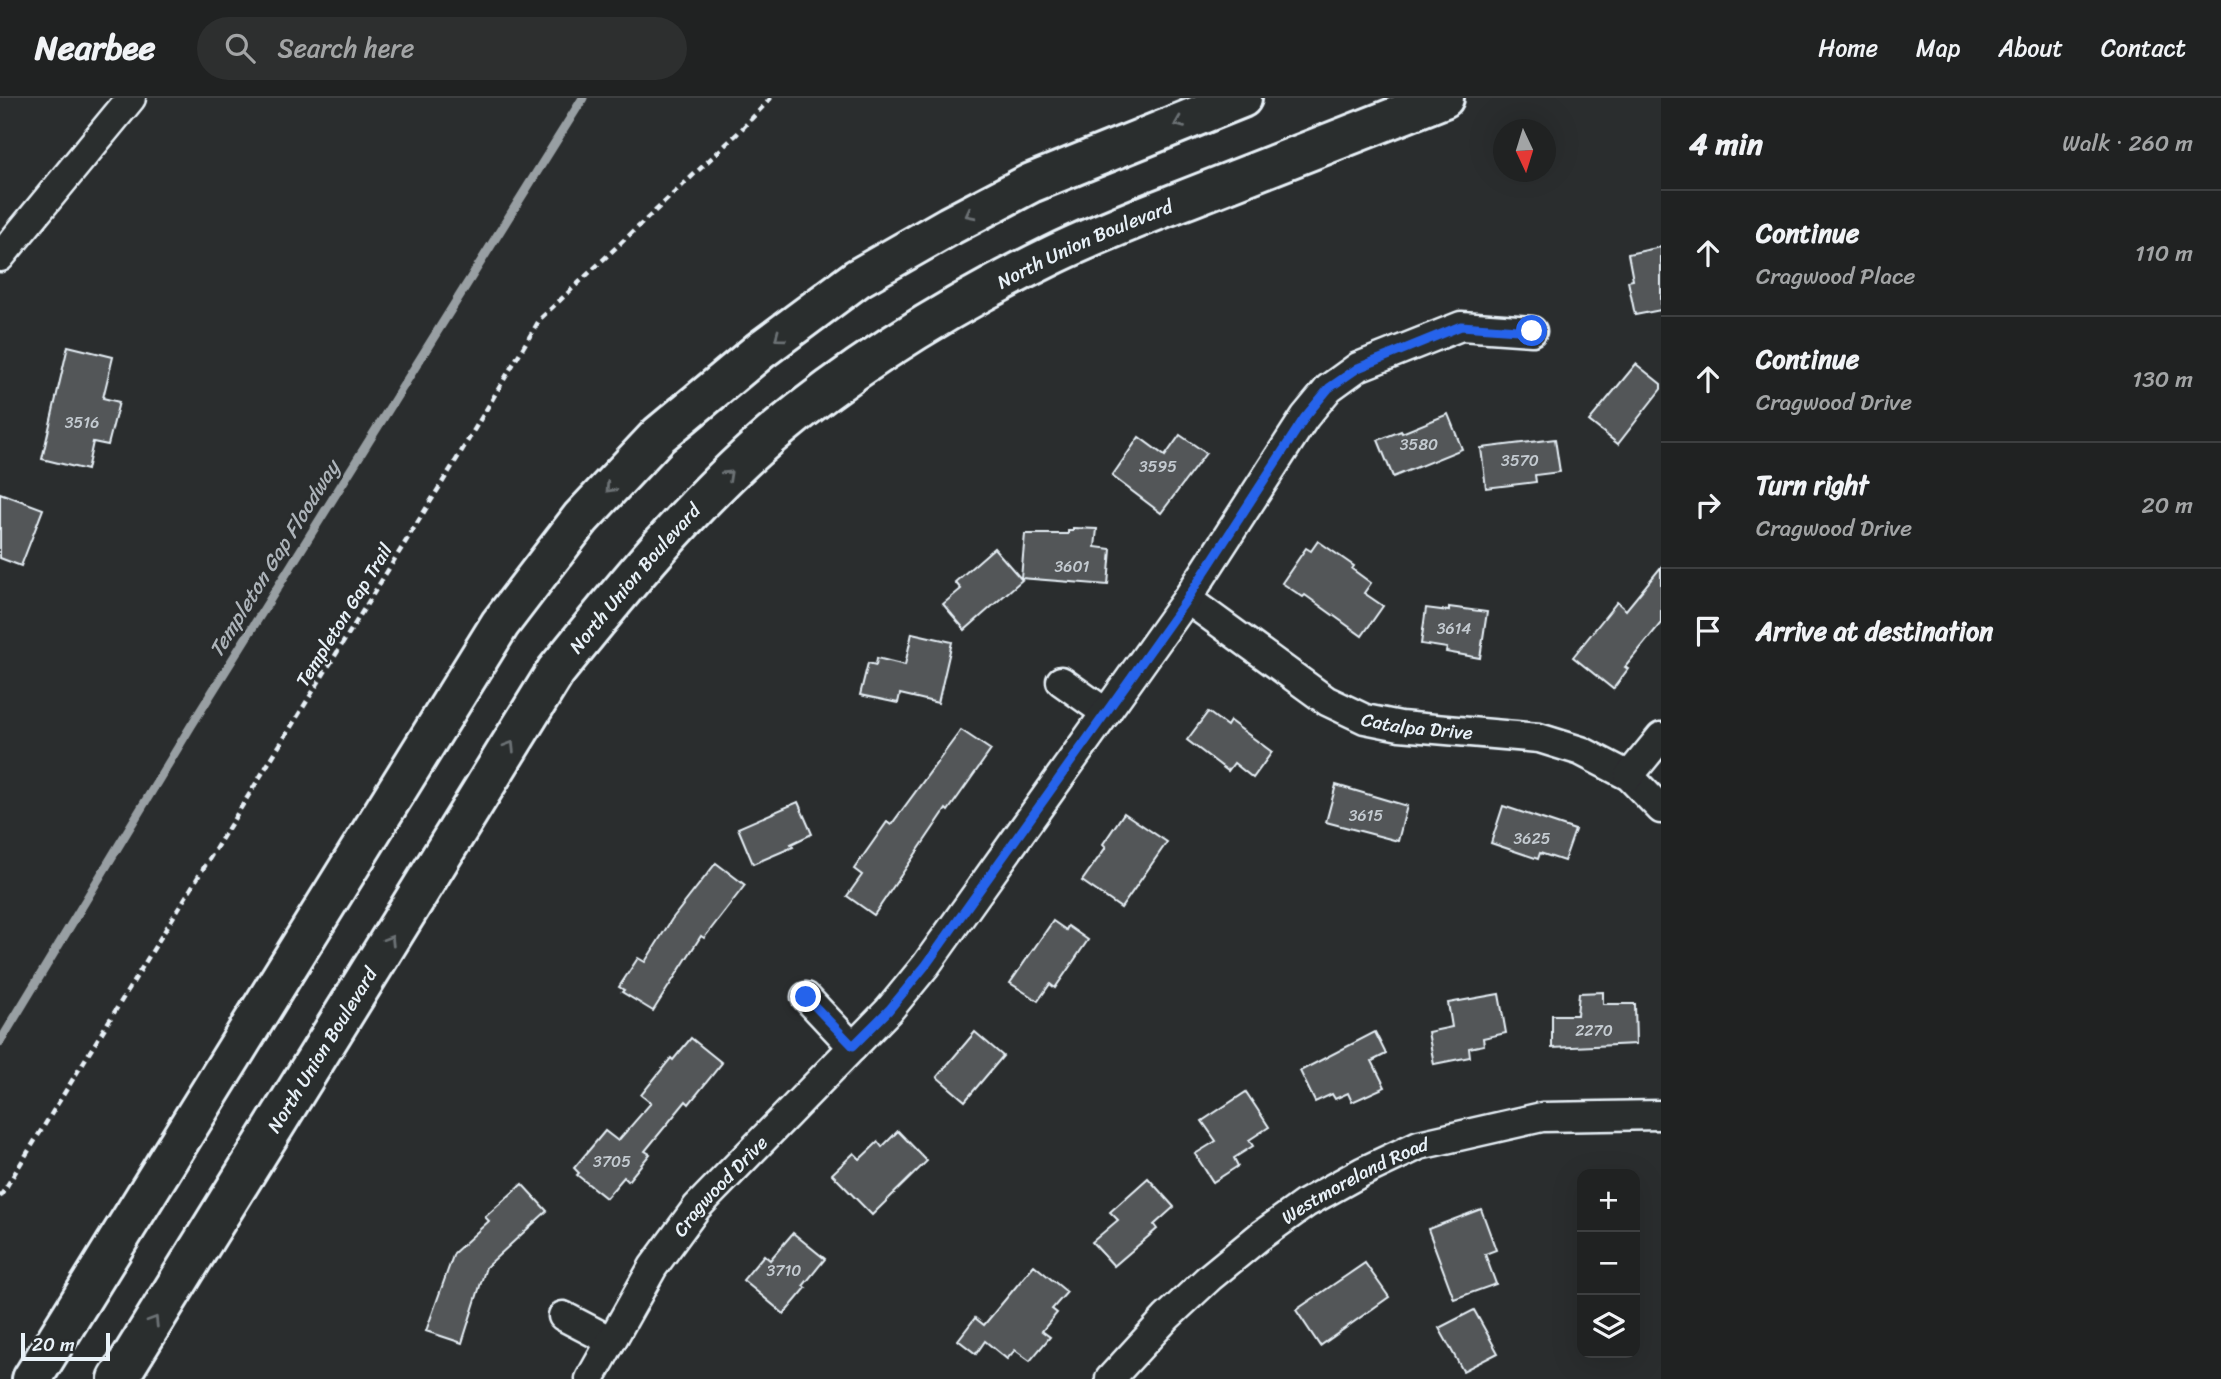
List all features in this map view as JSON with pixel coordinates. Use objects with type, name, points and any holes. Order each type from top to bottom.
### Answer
[{"type":"main road","points":[[32,1379],[500,624],[581,518],[659,435],[761,350],[858,278],[1031,183],[1242,98]]},
{"type":"main road","name":"North Union Boulevard","points":[[118,1379],[556,671],[617,595],[701,500],[772,435],[848,376],[934,318],[1054,254],[1444,98]]},
{"type":"street","points":[[0,257],[131,98]]},
{"type":"street","name":"Cragwood Drive","points":[[590,1379],[653,1268],[697,1208],[889,1010],[926,965],[1187,599],[1305,417],[1329,388],[1358,368],[1461,326],[1532,331]]},
{"type":"street","name":"Catalpa Drive","points":[[1187,599],[1328,701],[1366,719],[1400,726],[1539,738],[1581,751],[1629,776],[1661,809]]},
{"type":"street","points":[[1061,681],[1106,713]]},
{"type":"street","points":[[1629,776],[1661,737]]},
{"type":"street","points":[[806,997],[853,1046]]},
{"type":"street","name":"Westmoreland Road","points":[[1110,1379],[1167,1317],[1230,1261],[1306,1203],[1362,1172],[1419,1145],[1542,1117],[1661,1115]]},
{"type":"street","points":[[563,1316],[611,1341]]},
{"type":"path","name":"Templeton Gap Trail","points":[[0,1197],[451,469],[540,319],[737,134],[771,98]]},
{"type":"building","points":[[1661,247],[1661,310],[1635,315],[1628,281],[1633,280],[1628,254]]},
{"type":"building","points":[[68,346],[113,357],[103,398],[119,402],[108,445],[93,442],[87,470],[42,459]]},
{"type":"building","points":[[1636,364],[1661,384],[1661,389],[1618,444],[1589,421]]},
{"type":"building","points":[[1448,414],[1462,449],[1393,477],[1378,440]]},
{"type":"building","points":[[1180,435],[1206,453],[1161,513],[1112,476],[1139,437],[1165,456]]},
{"type":"building","points":[[1555,439],[1560,472],[1535,475],[1536,482],[1486,488],[1481,448]]},
{"type":"building","points":[[0,493],[43,509],[21,566],[0,558]]},
{"type":"building","points":[[1073,528],[1097,529],[1095,547],[1111,549],[1108,585],[1021,578],[1025,534],[1068,534]]},
{"type":"building","points":[[1318,541],[1354,566],[1352,569],[1371,583],[1364,593],[1383,606],[1362,636],[1305,595],[1303,597],[1282,583],[1306,548],[1311,551]]},
{"type":"building","points":[[994,548],[1022,580],[965,630],[943,604],[961,589],[955,582]]},
{"type":"building","points":[[1661,567],[1661,623],[1625,667],[1628,669],[1613,689],[1573,657],[1617,602],[1626,610]]},
{"type":"building","points":[[1449,607],[1487,612],[1480,658],[1446,652],[1447,648],[1421,644],[1426,608],[1449,611]]},
{"type":"building","points":[[912,633],[952,642],[938,703],[900,694],[898,703],[860,695],[868,663],[876,665],[877,658],[905,665]]},
{"type":"building","points":[[1208,712],[1227,726],[1230,721],[1272,752],[1253,778],[1234,763],[1228,771],[1187,740]]},
{"type":"building","points":[[961,730],[991,750],[948,811],[946,809],[874,915],[847,896],[862,875],[854,869],[887,822],[891,825]]},
{"type":"building","points":[[1336,785],[1407,806],[1398,841],[1326,822]]},
{"type":"building","points":[[798,802],[812,834],[791,844],[793,847],[753,864],[738,828]]},
{"type":"building","points":[[1503,806],[1575,830],[1564,861],[1540,853],[1538,859],[1491,843]]},
{"type":"building","points":[[1124,813],[1167,842],[1121,908],[1082,881],[1106,847],[1103,844]]},
{"type":"building","points":[[716,863],[745,885],[704,938],[701,936],[653,1011],[622,992],[624,990],[619,987],[638,958],[645,962],[672,919]]},
{"type":"building","points":[[1053,921],[1066,930],[1068,926],[1088,940],[1055,988],[1050,984],[1038,1001],[1010,983]]},
{"type":"building","points":[[1603,992],[1603,1004],[1635,1004],[1636,1044],[1552,1048],[1552,1015],[1577,1015],[1579,993]]},
{"type":"building","points":[[1499,994],[1506,1033],[1483,1038],[1484,1045],[1469,1048],[1470,1057],[1434,1064],[1428,1032],[1452,1027],[1448,1003]]},
{"type":"building","points":[[975,1032],[1003,1056],[965,1101],[937,1077]]},
{"type":"building","points":[[1375,1032],[1386,1054],[1372,1061],[1385,1087],[1352,1102],[1348,1093],[1335,1099],[1332,1094],[1315,1102],[1300,1071]]},
{"type":"building","points":[[691,1038],[722,1063],[689,1104],[686,1101],[645,1151],[650,1154],[628,1181],[624,1177],[606,1198],[577,1175],[579,1173],[574,1168],[605,1131],[618,1141],[651,1103],[641,1095]]},
{"type":"building","points":[[1246,1092],[1269,1127],[1249,1140],[1253,1146],[1234,1158],[1238,1166],[1213,1182],[1195,1154],[1216,1141],[1202,1121]]},
{"type":"building","points":[[898,1131],[927,1161],[872,1215],[832,1174],[854,1153],[860,1159],[878,1142],[882,1147]]},
{"type":"building","points":[[1148,1178],[1174,1207],[1154,1225],[1157,1229],[1114,1266],[1092,1242],[1118,1220],[1110,1212]]},
{"type":"building","points":[[522,1184],[547,1211],[486,1267],[462,1343],[426,1331],[454,1253],[489,1221],[485,1217]]},
{"type":"building","points":[[1481,1209],[1496,1250],[1485,1254],[1496,1284],[1454,1299],[1428,1229]]},
{"type":"building","points":[[793,1233],[825,1259],[784,1314],[743,1280],[764,1255],[770,1260]]},
{"type":"building","points":[[1365,1263],[1389,1297],[1320,1346],[1296,1310]]},
{"type":"building","points":[[1034,1265],[1067,1292],[1052,1309],[1057,1313],[1042,1331],[1050,1337],[1030,1361],[1015,1350],[1007,1359],[985,1341],[976,1354],[958,1340],[975,1318],[984,1325]]},
{"type":"building","points":[[1474,1310],[1498,1353],[1463,1371],[1439,1328]]},
{"type":"waterway","name":"Templeton Gap Floodway","points":[[0,1042],[191,726],[583,98]]},
{"type":"route","points":[[806,997],[853,1046],[889,1010],[926,965],[1187,599],[1305,417],[1329,388],[1358,368],[1461,326],[1532,331]]}]
